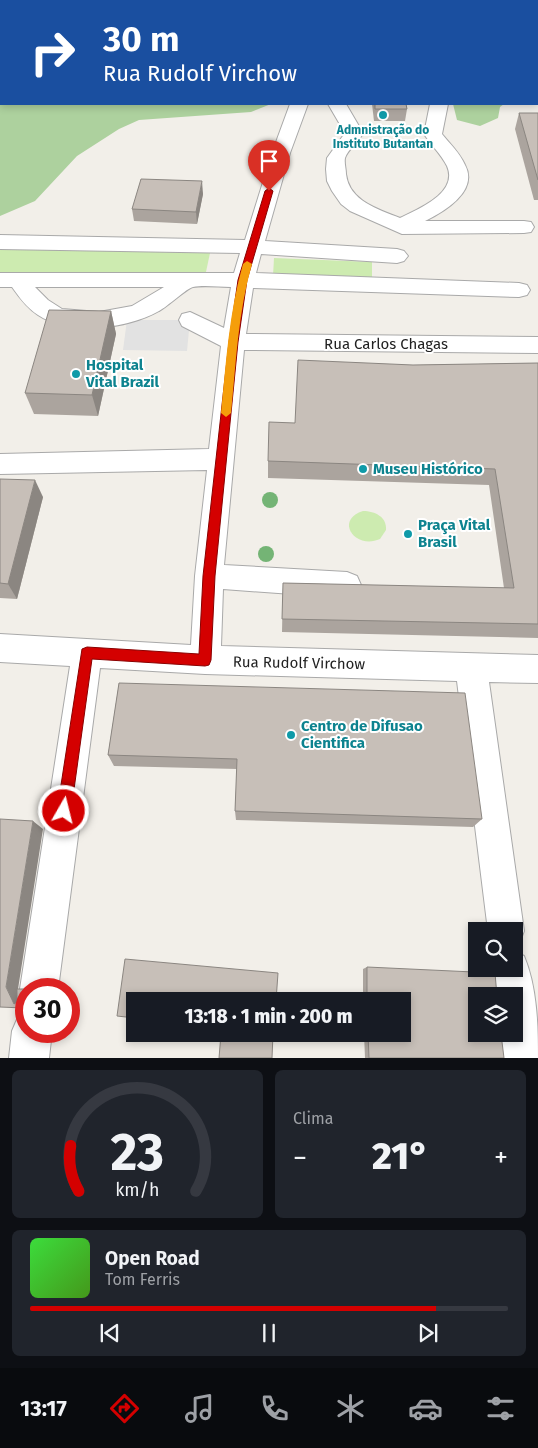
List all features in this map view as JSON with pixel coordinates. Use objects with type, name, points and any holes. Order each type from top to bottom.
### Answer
[{"type":"street","points":[[205,660],[209,576],[233,342],[243,280],[281,153],[299,105]]},
{"type":"street","points":[[338,105],[354,133],[353,138],[344,146],[336,158],[335,180],[340,192],[356,206],[400,226],[524,227]]},
{"type":"street","points":[[400,226],[436,208],[458,185],[458,170],[433,134],[438,105]]},
{"type":"street","points":[[395,284],[400,226]]},
{"type":"street","points":[[0,242],[252,247],[397,256]]},
{"type":"street","points":[[9,280],[51,313],[69,318],[105,321],[130,316],[153,306],[174,292],[187,280]]},
{"type":"street","points":[[9,280],[243,280],[395,284],[519,290]]},
{"type":"street","points":[[190,320],[233,342]]},
{"type":"street","name":"Rua Carlos Chagas","points":[[233,342],[538,345]]},
{"type":"street","points":[[0,464],[221,459]]},
{"type":"street","points":[[209,576],[347,585]]},
{"type":"street","name":"Rua Rudolf Virchow","points":[[0,648],[205,660],[538,669]]},
{"type":"street","points":[[41,978],[87,653]]},
{"type":"street","points":[[471,667],[505,922]]},
{"type":"street","points":[[512,977],[523,1058]]},
{"type":"street","points":[[29,1058],[31,1043]]},
{"type":"green space","points":[[0,105],[268,105],[251,112],[139,120],[119,129],[77,156],[35,201],[0,216]]},
{"type":"green space","points":[[453,105],[503,105],[500,107],[498,118],[480,126],[457,120]]},
{"type":"green space","points":[[0,249],[210,253],[206,272],[0,274]]},
{"type":"green space","points":[[274,258],[372,262],[372,280],[273,276]]},
{"type":"green space","points":[[363,511],[376,514],[385,522],[386,530],[380,539],[363,541],[351,532],[349,527],[350,521],[354,515]]},
{"type":"shaded area","points":[[127,320],[190,320],[187,351],[123,350]]},
{"type":"building","points":[[375,105],[406,105],[407,109],[375,109]]},
{"type":"building","points":[[519,113],[538,113],[538,180]]},
{"type":"building","points":[[141,179],[202,181],[196,212],[132,209]]},
{"type":"building","points":[[49,310],[111,311],[92,395],[25,393]]},
{"type":"building","points":[[298,360],[413,365],[538,363],[538,624],[282,619],[283,583],[514,588],[495,469],[268,461],[269,422],[295,423]]},
{"type":"building","points":[[0,479],[35,480],[8,584],[0,583]]},
{"type":"building","name":"Centro de Difusao Cientifica","points":[[119,683],[465,693],[482,819],[235,811],[237,759],[108,755]]},
{"type":"building","points":[[0,819],[33,821],[6,987],[15,1003],[15,1008],[0,1007]]},
{"type":"building","points":[[125,959],[278,973],[277,992],[126,992],[126,1017],[117,1016]]},
{"type":"building","points":[[367,967],[468,972],[468,977],[495,977],[496,987],[468,987],[468,1042],[502,1042],[504,1058],[369,1058],[368,1042],[411,1042],[411,992],[367,992]]},
{"type":"building","points":[[220,1042],[273,1042],[272,1058],[219,1058]]},
{"type":"slow traffic","points":[[226,413],[233,342],[247,264]]},
{"type":"place","name":"Admnistração do Instituto Butantan","points":[[383,115]]},
{"type":"place","name":"Hospital Vital Brazil","points":[[76,374]]},
{"type":"place","name":"Museu Histórico","points":[[363,469]]},
{"type":"place","name":"Praça Vital Brasil","points":[[408,534]]},
{"type":"place","name":"Centro de Difusao Cientifica","points":[[291,735]]},
{"type":"route","points":[[64,811],[87,653],[205,660],[209,576],[233,342],[243,280],[269,191]]}]
